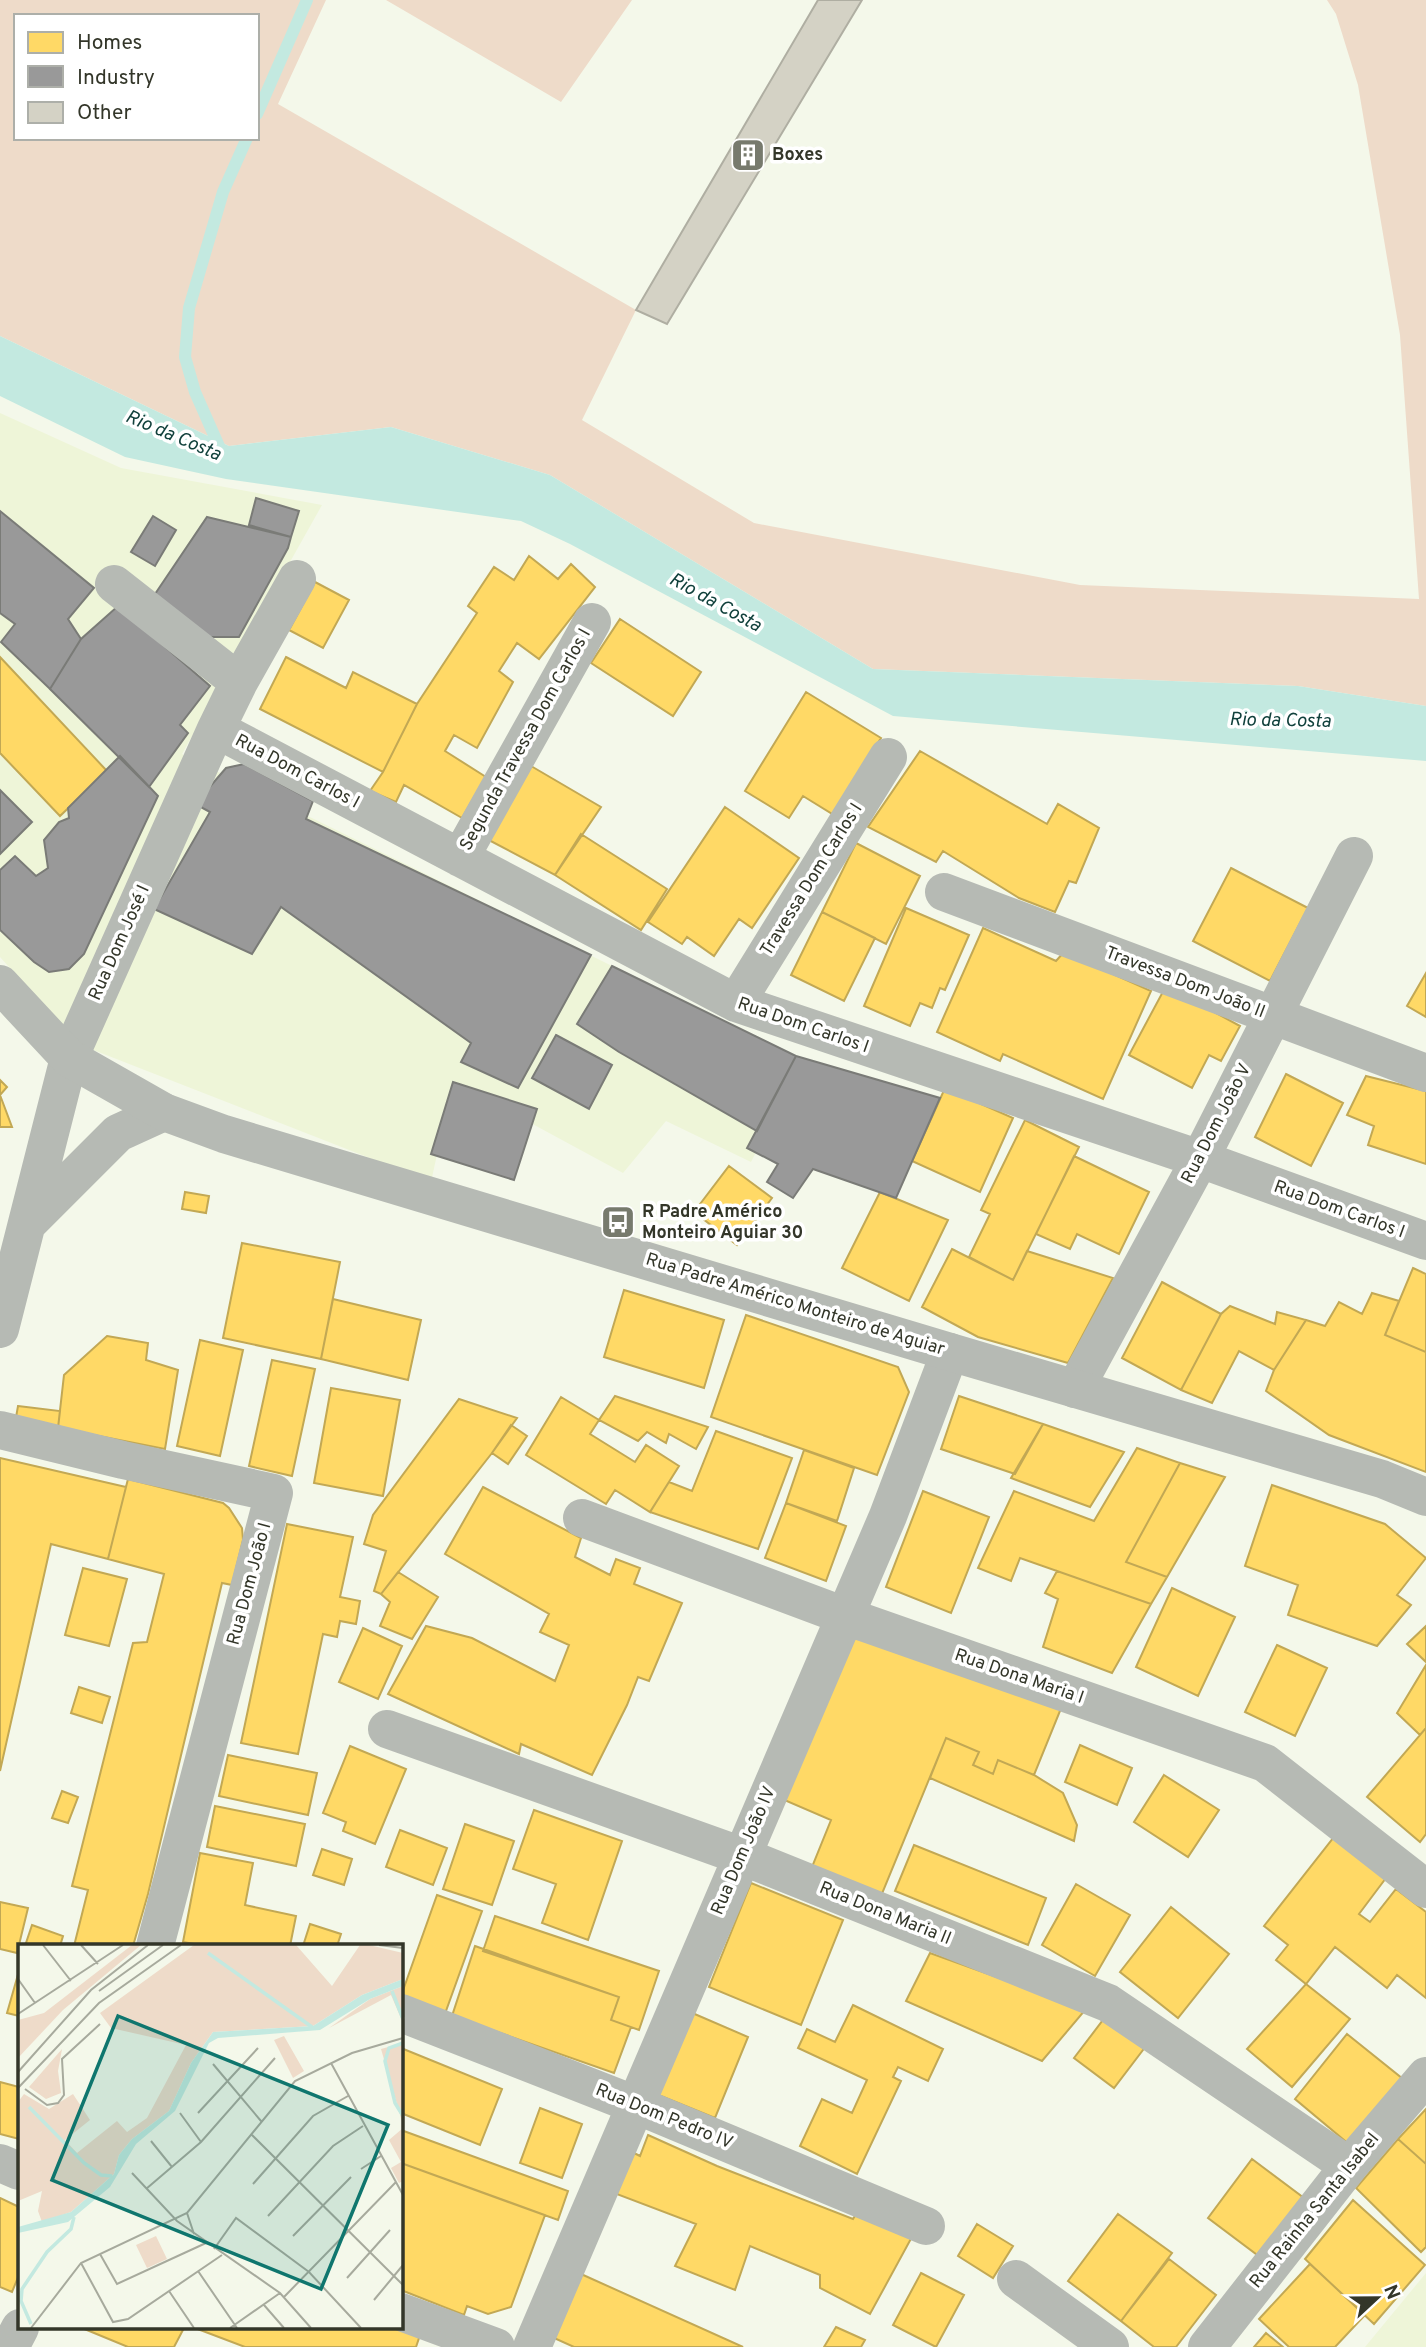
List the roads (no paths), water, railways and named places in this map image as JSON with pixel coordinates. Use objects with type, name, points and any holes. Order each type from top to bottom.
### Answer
[{"type":"street","name":"Rua Dom José I","points":[[0,1329],[69,1058],[216,729],[297,579]]},
{"type":"street","points":[[114,584],[239,682]]},
{"type":"street","name":"Segunda Travessa Dom Carlos I","points":[[460,858],[592,622]]},
{"type":"street","name":"Rua Dom Carlos I","points":[[216,729],[736,1003],[1200,1159],[1426,1241]]},
{"type":"street","name":"Travessa Dom Carlos I","points":[[736,1003],[888,757]]},
{"type":"street","name":"Rua Dom João V","points":[[1075,1389],[1200,1159],[1354,856]]},
{"type":"street","name":"Travessa Dom João II","points":[[944,892],[1426,1073]]},
{"type":"street","name":"Rua Padre Américo Monteiro de Aguiar","points":[[0,984],[69,1058],[164,1112],[224,1134],[1382,1479],[1426,1497]]},
{"type":"street","points":[[27,1224],[118,1133],[164,1112]]},
{"type":"street","name":"Rua Dom João IV","points":[[532,2347],[888,1516],[950,1352]]},
{"type":"street","name":"Rua Dom João I","points":[[0,1430],[274,1493],[156,1944]]},
{"type":"street","name":"Rua Dona Maria I","points":[[582,1518],[845,1616],[1265,1763],[1426,1889]]},
{"type":"street","name":"Rua Dona Maria II","points":[[387,1729],[742,1856],[1108,2003],[1349,2166]]},
{"type":"street","name":"Rua Dom Pedro IV","points":[[402,2013],[636,2105],[926,2227]]},
{"type":"street","name":"Rua Rainha Santa Isabel","points":[[1207,2347],[1349,2166],[1426,2076]]},
{"type":"street","points":[[0,2163],[18,2171]]},
{"type":"street","points":[[1016,2278],[1110,2347]]},
{"type":"street","points":[[402,2312],[496,2347]]},
{"type":"street","points":[[10,2347],[19,2330]]},
{"type":"water","name":"Rio da Costa","points":[[0,336],[229,446],[391,427],[550,475],[873,669],[1298,686],[1426,706],[1426,761],[893,716],[570,544],[521,521],[226,479],[125,457],[0,396]]},
{"type":"waterway","points":[[259,109],[307,0]]},
{"type":"waterway","name":"Rio da Costa","points":[[222,453],[195,392],[185,357],[189,308],[223,192],[246,140]]},
{"type":"place","name":"Boxes","points":[[748,155]]},
{"type":"place","name":"R Padre Américo Monteiro Aguiar 30","points":[[618,1222]]}]
